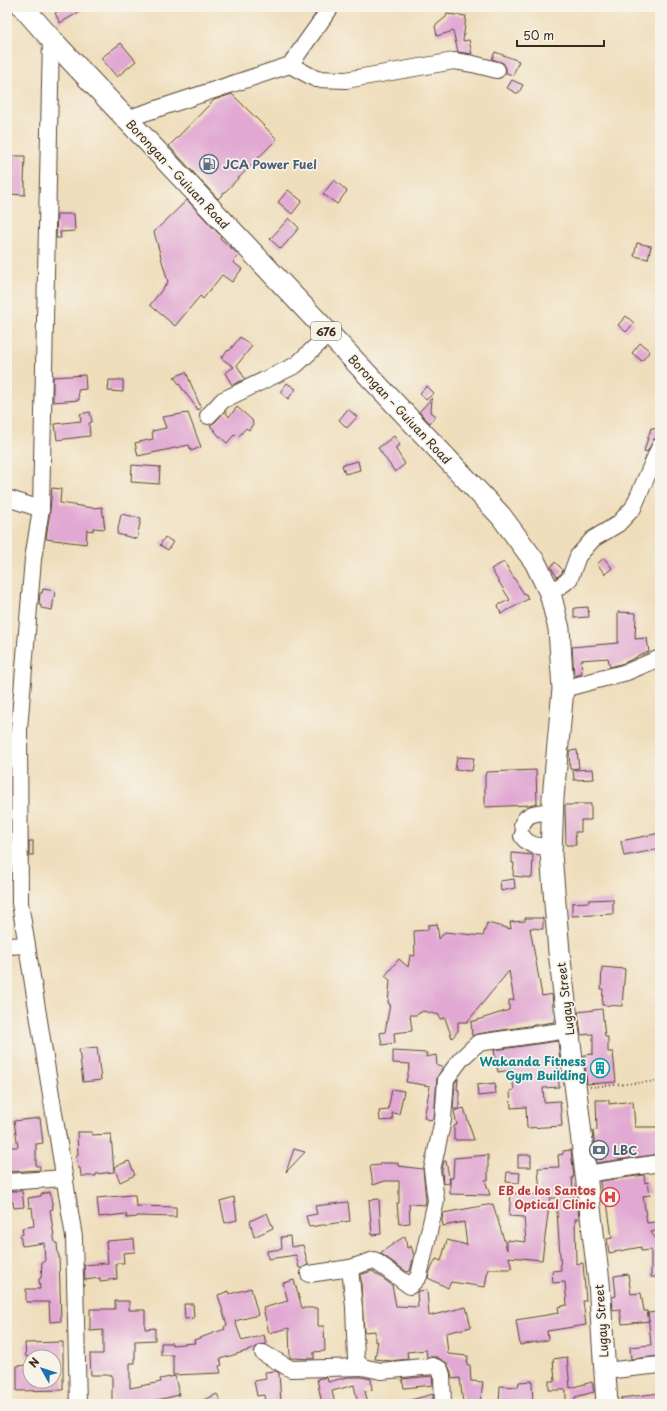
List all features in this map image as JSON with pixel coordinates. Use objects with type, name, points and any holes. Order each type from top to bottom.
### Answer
[{"type":"main road","name":"Borongan – Guiuan Road","points":[[23,7],[126,119],[501,516],[535,562],[550,593],[559,629],[563,689]]},
{"type":"main road","name":"Lugay Street","points":[[563,689],[552,812],[551,847],[559,952],[598,1282],[607,1404]]},
{"type":"street","points":[[126,119],[290,65],[331,7]]},
{"type":"street","points":[[51,39],[41,509],[33,559],[19,729],[13,872],[14,896],[27,945],[74,1237],[78,1404]]},
{"type":"street","points":[[290,65],[316,79],[346,80],[454,61],[496,70]]},
{"type":"street","points":[[208,416],[223,400],[296,365],[329,334]]},
{"type":"street","points":[[550,593],[570,578],[578,556],[593,539],[618,524],[633,508],[660,446]]},
{"type":"street","points":[[7,498],[41,509]]},
{"type":"street","points":[[563,689],[627,672],[660,658]]},
{"type":"street","points":[[551,847],[532,845],[524,840],[522,830],[527,817],[531,814],[552,812]]},
{"type":"street","points":[[7,946],[27,945]]},
{"type":"street","points":[[309,1274],[350,1268],[374,1260],[410,1286],[419,1276],[436,1201],[432,1170],[443,1120],[446,1079],[461,1060],[478,1043],[568,1030]]},
{"type":"street","points":[[586,1174],[660,1163]]},
{"type":"street","points":[[7,1182],[65,1178]]},
{"type":"street","points":[[350,1268],[354,1307],[356,1360],[362,1367]]},
{"type":"street","points":[[264,1353],[292,1369],[362,1367],[381,1371],[433,1366],[440,1369],[442,1375],[443,1404]]},
{"type":"street","points":[[605,1371],[660,1365]]},
{"type":"path","points":[[575,1089],[660,1081]]},
{"type":"building","points":[[65,7],[88,7],[60,23],[55,13]]},
{"type":"building","points":[[447,14],[466,16],[463,41],[469,40],[472,54],[458,52],[453,31],[437,36],[435,26],[446,17]]},
{"type":"building","points":[[121,43],[136,61],[117,77],[101,58]]},
{"type":"building","points":[[495,52],[519,61],[513,75],[506,73],[506,68],[503,63],[492,59]]},
{"type":"building","points":[[512,80],[523,85],[518,94],[507,88]]},
{"type":"building","points":[[232,94],[277,139],[218,199],[169,146],[214,100]]},
{"type":"building","points":[[12,156],[25,156],[25,195],[7,194],[7,182],[11,182]]},
{"type":"building","points":[[334,180],[347,191],[337,204],[323,194]]},
{"type":"building","points":[[288,190],[302,201],[292,214],[278,202]]},
{"type":"building","points":[[187,200],[221,236],[220,238],[239,255],[233,262],[242,269],[232,282],[222,275],[203,299],[200,296],[175,326],[150,305],[168,282],[154,232]]},
{"type":"building","points":[[57,214],[74,214],[75,231],[60,232],[61,238],[56,238]]},
{"type":"building","points":[[289,218],[299,228],[281,249],[270,239]]},
{"type":"building","points":[[637,243],[651,246],[648,259],[634,256]]},
{"type":"building","points":[[626,316],[634,323],[626,332],[618,325]]},
{"type":"building","points":[[240,337],[252,346],[237,365],[245,379],[232,385],[225,373],[234,367],[221,358],[228,350],[229,351]]},
{"type":"building","points":[[640,343],[650,351],[642,361],[632,353]]},
{"type":"building","points":[[186,372],[201,408],[198,410],[174,377]]},
{"type":"building","points":[[85,375],[86,389],[78,390],[79,400],[53,402],[53,377]]},
{"type":"building","points":[[109,380],[123,380],[123,392],[108,391]]},
{"type":"building","points":[[287,383],[296,389],[288,399],[280,392]]},
{"type":"building","points":[[427,386],[434,393],[426,400],[420,393]]},
{"type":"building","points":[[432,398],[431,412],[436,416],[430,423],[419,412]]},
{"type":"building","points":[[237,407],[252,420],[253,424],[249,430],[246,428],[238,437],[235,434],[227,443],[210,425],[215,422],[225,411],[229,417]]},
{"type":"building","points":[[348,409],[357,417],[347,428],[339,420]]},
{"type":"building","points":[[90,412],[92,422],[89,423],[90,436],[57,440],[55,424],[81,421],[80,414]]},
{"type":"building","points":[[188,413],[201,447],[191,451],[189,445],[138,456],[135,443],[153,439],[152,431],[166,428],[162,417]]},
{"type":"building","points":[[651,428],[660,430],[660,436],[654,439],[647,452],[644,451]]},
{"type":"building","points":[[394,436],[400,445],[395,448],[405,464],[395,472],[378,448]]},
{"type":"building","points":[[358,461],[360,470],[345,474],[342,465]]},
{"type":"building","points":[[132,465],[160,467],[159,484],[131,482]]},
{"type":"building","points":[[52,488],[61,489],[60,503],[93,508],[102,507],[105,529],[93,528],[93,531],[87,530],[86,544],[46,539]]},
{"type":"building","points":[[121,514],[141,518],[137,539],[117,534]]},
{"type":"building","points":[[165,537],[173,542],[168,550],[160,545]]},
{"type":"building","points":[[604,558],[612,568],[605,574],[597,564]]},
{"type":"building","points":[[504,562],[528,599],[501,614],[498,605],[510,600],[491,569]]},
{"type":"building","points":[[555,562],[563,570],[557,577],[551,567]]},
{"type":"building","points":[[43,589],[55,591],[52,610],[41,608],[41,605],[39,605],[40,593],[42,593]]},
{"type":"building","points":[[588,607],[589,617],[574,618],[574,608]]},
{"type":"building","points":[[618,612],[636,613],[635,639],[647,638],[649,652],[624,663],[610,667],[608,658],[581,660],[582,674],[574,676],[572,647],[618,643]]},
{"type":"building","points":[[577,750],[579,768],[570,769],[569,751]]},
{"type":"building","points":[[457,757],[474,758],[472,771],[455,770]]},
{"type":"building","points":[[593,769],[594,779],[574,780],[573,770]]},
{"type":"building","points":[[536,770],[537,803],[529,805],[485,807],[486,772]]},
{"type":"building","points":[[591,804],[591,820],[581,820],[581,832],[575,832],[576,845],[566,845],[565,805]]},
{"type":"building","points":[[660,833],[660,849],[624,856],[621,841]]},
{"type":"building","points":[[29,841],[33,841],[33,855],[29,855]]},
{"type":"building","points":[[512,853],[533,855],[532,878],[513,876],[514,863],[512,863]]},
{"type":"building","points":[[514,879],[515,888],[501,891],[500,881]]},
{"type":"building","points":[[613,899],[613,914],[572,916],[572,903],[589,902],[589,900]]},
{"type":"building","points":[[525,918],[543,918],[543,929],[530,928],[542,996],[552,994],[554,1022],[472,1036],[471,1022],[509,1010],[509,1000],[514,1000],[509,971],[467,1022],[458,1022],[458,1031],[452,1038],[445,1018],[440,1019],[439,1015],[423,1011],[416,1015],[410,1015],[412,1031],[394,1033],[395,1043],[382,1045],[380,1033],[385,1032],[390,1004],[388,1003],[390,980],[385,976],[399,959],[408,967],[410,955],[415,956],[414,931],[428,930],[428,925],[437,924],[439,939],[445,932],[483,936],[487,923],[511,929],[510,922],[525,921]]},
{"type":"building","points":[[602,967],[625,969],[622,1006],[602,1005]]},
{"type":"building","points":[[602,1009],[605,1037],[608,1037],[608,1052],[613,1052],[616,1082],[587,1084],[584,1055],[593,1054],[593,1034],[581,1035],[578,1012]]},
{"type":"building","points":[[558,1041],[560,1061],[558,1061],[559,1087],[543,1088],[544,1102],[560,1101],[562,1126],[527,1128],[526,1107],[511,1108],[510,1091],[514,1090],[511,1070],[498,1072],[494,1050]]},
{"type":"building","points":[[97,1047],[101,1080],[83,1082],[79,1049]]},
{"type":"building","points":[[393,1051],[427,1053],[426,1057],[436,1055],[437,1066],[443,1067],[437,1078],[434,1119],[427,1120],[427,1118],[424,1118],[430,1086],[406,1082],[410,1064],[393,1063]]},
{"type":"building","points":[[458,1079],[457,1090],[459,1090],[459,1109],[453,1109],[455,1082]]},
{"type":"building","points":[[495,1083],[496,1094],[478,1096],[477,1085]]},
{"type":"building","points":[[392,1089],[404,1091],[399,1114],[392,1113],[393,1120],[380,1121],[379,1111],[388,1110]]},
{"type":"building","points":[[596,1100],[609,1100],[609,1104],[633,1101],[635,1127],[660,1127],[660,1154],[597,1163],[593,1131],[597,1130]]},
{"type":"building","points":[[464,1108],[474,1140],[454,1140],[454,1126],[457,1125],[454,1111]]},
{"type":"building","points":[[40,1118],[43,1143],[36,1144],[36,1166],[40,1166],[40,1170],[7,1172],[7,1147],[18,1147],[14,1121]]},
{"type":"building","points":[[77,1132],[92,1132],[92,1135],[111,1134],[114,1172],[96,1174],[96,1176],[81,1176],[76,1155],[78,1155]]},
{"type":"building","points":[[294,1149],[305,1152],[286,1172]]},
{"type":"building","points":[[571,1150],[574,1177],[572,1177],[574,1205],[578,1205],[579,1219],[575,1219],[576,1264],[583,1263],[586,1301],[583,1301],[586,1325],[547,1331],[548,1340],[520,1345],[516,1320],[559,1313],[558,1307],[567,1305],[565,1282],[553,1283],[552,1271],[561,1270],[556,1198],[550,1198],[542,1260],[509,1257],[512,1269],[488,1269],[485,1287],[451,1282],[448,1288],[428,1278],[436,1259],[441,1261],[447,1240],[467,1245],[464,1222],[443,1226],[443,1213],[493,1204],[507,1250],[507,1240],[526,1242],[524,1217],[509,1216],[511,1193],[540,1195],[538,1168],[559,1167],[558,1155],[563,1154],[563,1151]]},
{"type":"building","points":[[488,1155],[488,1180],[485,1180],[490,1195],[450,1194],[450,1178],[453,1178],[454,1158]]},
{"type":"building","points":[[518,1155],[531,1155],[531,1167],[518,1167]]},
{"type":"building","points":[[129,1161],[135,1175],[120,1182],[114,1167]]},
{"type":"building","points":[[444,1161],[446,1161],[450,1183],[443,1184],[442,1170]]},
{"type":"building","points":[[380,1163],[398,1163],[398,1166],[423,1169],[426,1201],[425,1205],[409,1204],[410,1223],[399,1224],[397,1203],[399,1203],[399,1181],[385,1181],[373,1185],[370,1166],[380,1165]]},
{"type":"building","points":[[507,1172],[520,1173],[519,1183],[506,1182]]},
{"type":"building","points":[[644,1175],[645,1183],[648,1182],[650,1195],[643,1196],[647,1223],[660,1221],[660,1230],[651,1232],[660,1244],[660,1277],[651,1277],[651,1250],[641,1251],[641,1247],[609,1253],[607,1239],[612,1238],[607,1202],[603,1202],[600,1181]]},
{"type":"building","points":[[7,1191],[22,1191],[24,1207],[14,1208],[13,1202],[9,1202]]},
{"type":"building","points":[[50,1192],[53,1209],[50,1210],[55,1243],[57,1243],[59,1255],[61,1321],[50,1322],[49,1302],[26,1302],[26,1289],[40,1289],[39,1279],[41,1278],[42,1262],[45,1262],[44,1243],[22,1246],[20,1235],[23,1234],[22,1228],[34,1226],[32,1207],[29,1208],[28,1198],[41,1196],[41,1194]]},
{"type":"building","points":[[135,1195],[136,1206],[176,1207],[176,1217],[137,1216],[127,1218],[126,1214],[99,1217],[97,1198]]},
{"type":"building","points":[[234,1197],[237,1220],[225,1223],[220,1201]]},
{"type":"building","points":[[379,1199],[381,1234],[372,1235],[369,1200]]},
{"type":"building","points":[[348,1202],[350,1221],[309,1227],[306,1216],[317,1214],[315,1206]]},
{"type":"building","points":[[267,1213],[273,1228],[254,1237],[250,1221]]},
{"type":"building","points":[[290,1236],[291,1247],[303,1245],[308,1265],[302,1268],[299,1268],[296,1255],[268,1259],[267,1251],[282,1249],[281,1237]]},
{"type":"building","points":[[405,1236],[407,1248],[411,1246],[414,1255],[410,1271],[407,1272],[380,1253]]},
{"type":"building","points":[[134,1239],[135,1252],[123,1253],[124,1263],[116,1263],[117,1279],[100,1281],[100,1278],[85,1280],[84,1265],[108,1263],[106,1241]]},
{"type":"building","points":[[372,1271],[392,1285],[396,1306],[418,1307],[417,1292],[427,1290],[429,1316],[466,1307],[471,1327],[446,1333],[448,1354],[468,1356],[467,1365],[470,1365],[471,1381],[483,1382],[480,1404],[463,1404],[460,1378],[452,1379],[447,1363],[436,1357],[427,1357],[426,1350],[407,1352],[408,1359],[390,1361],[375,1359],[378,1341],[375,1342],[375,1331],[364,1332],[362,1284],[360,1275]]},
{"type":"building","points":[[628,1274],[631,1294],[641,1293],[644,1311],[647,1311],[649,1321],[622,1324],[620,1309],[613,1310],[612,1297],[616,1296],[614,1276]]},
{"type":"building","points":[[294,1280],[302,1308],[318,1308],[318,1326],[324,1326],[325,1351],[314,1352],[314,1359],[290,1358],[289,1328],[269,1333],[263,1308],[288,1301],[283,1283]]},
{"type":"building","points":[[251,1288],[258,1315],[235,1321],[242,1341],[264,1335],[266,1344],[259,1345],[250,1350],[220,1359],[222,1365],[219,1366],[221,1373],[173,1375],[173,1355],[161,1355],[161,1343],[172,1343],[172,1345],[195,1343],[194,1340],[225,1329],[224,1327],[227,1325],[218,1295],[229,1291],[230,1294]]},
{"type":"building","points":[[115,1301],[129,1301],[129,1310],[145,1310],[145,1329],[155,1328],[155,1340],[135,1341],[135,1363],[130,1363],[130,1388],[161,1382],[160,1379],[175,1376],[179,1395],[144,1404],[117,1404],[117,1402],[112,1402],[112,1375],[91,1375],[90,1354],[103,1354],[103,1330],[90,1331],[90,1309],[115,1309]]},
{"type":"building","points":[[184,1304],[193,1304],[194,1318],[185,1319]]},
{"type":"building","points":[[658,1312],[660,1356],[631,1359],[630,1347],[651,1345],[648,1313]]},
{"type":"building","points":[[63,1342],[63,1390],[17,1391],[17,1366],[22,1366],[22,1389],[62,1389],[62,1349],[25,1349],[25,1343]]},
{"type":"building","points":[[567,1357],[570,1388],[592,1382],[594,1392],[575,1397],[575,1401],[566,1401],[566,1390],[549,1390],[549,1381],[555,1381],[553,1359]]},
{"type":"building","points":[[276,1371],[279,1373],[281,1403],[265,1404],[264,1395],[257,1396],[254,1381],[266,1379],[265,1372]]},
{"type":"building","points":[[432,1376],[433,1385],[404,1388],[402,1379]]},
{"type":"building","points":[[327,1377],[328,1382],[348,1377],[371,1379],[372,1390],[365,1391],[368,1404],[358,1404],[354,1385],[332,1391],[335,1404],[322,1404],[317,1379]]},
{"type":"building","points":[[532,1381],[533,1404],[499,1404],[500,1386],[518,1387],[519,1382]]},
{"type":"building","points":[[660,1393],[660,1404],[622,1404],[621,1398]]},
{"type":"building","points":[[217,1394],[222,1404],[195,1404]]},
{"type":"building","points":[[433,1394],[433,1404],[407,1404],[407,1401]]},
{"type":"place","name":"JCA Power Fuel","points":[[209,164]]},
{"type":"place","name":"Wakanda Fitness Gym Building","points":[[600,1068]]},
{"type":"place","name":"LBC","points":[[599,1150]]},
{"type":"place","name":"EB de los Santos Optical Clinic","points":[[610,1197]]}]
